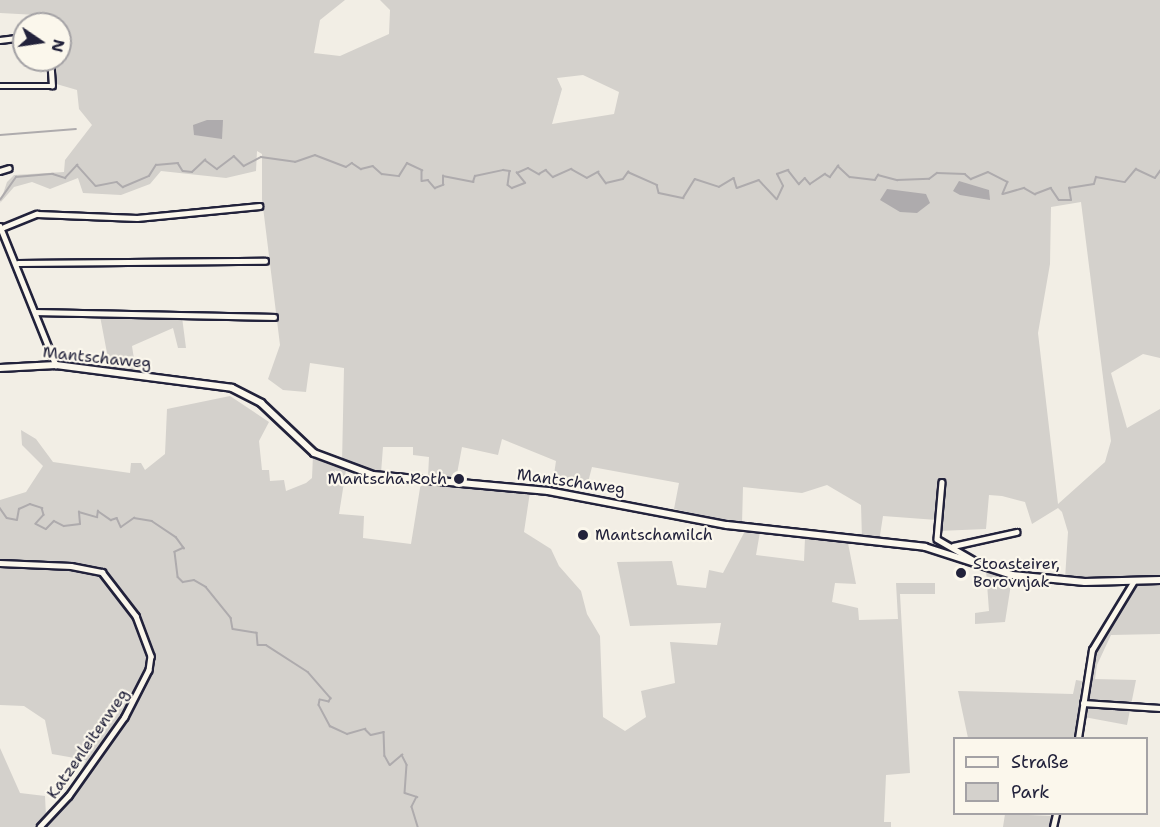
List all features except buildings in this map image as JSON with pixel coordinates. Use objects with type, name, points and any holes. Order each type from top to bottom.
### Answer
[{"type":"street","points":[[0,86],[52,86],[51,72]]},
{"type":"street","points":[[0,171],[9,168]]},
{"type":"street","points":[[56,365],[2,226],[37,214],[137,218],[260,206]]},
{"type":"street","points":[[18,263],[265,261]]},
{"type":"street","points":[[36,312],[274,317]]},
{"type":"street","name":"Mantschaweg","points":[[0,368],[56,365],[242,391],[261,403],[314,453],[373,475],[548,491],[727,525],[925,547],[1035,578],[1160,580]]},
{"type":"street","points":[[942,482],[934,531],[942,543]]},
{"type":"street","points":[[953,546],[1016,532]]},
{"type":"street","points":[[925,547],[942,543],[953,546],[977,563]]},
{"type":"street","name":"Katzenleitenweg","points":[[0,563],[70,566],[102,572],[136,616],[151,656],[150,670],[125,717],[69,796],[40,827]]},
{"type":"street","points":[[1078,737],[1094,644],[1134,581]]},
{"type":"street","points":[[1083,703],[1160,708]]},
{"type":"green space","points":[[0,0],[345,0],[320,20],[314,53],[340,56],[389,34],[390,10],[380,0],[1160,0],[1160,358],[1143,354],[1111,373],[1127,428],[1160,409],[1160,577],[1065,579],[1068,532],[1062,512],[1058,508],[1032,524],[1025,502],[1002,496],[989,495],[986,529],[938,531],[937,520],[883,516],[879,542],[862,539],[861,505],[827,485],[802,493],[743,487],[742,524],[674,509],[679,483],[592,467],[587,486],[553,481],[556,461],[502,439],[498,455],[462,447],[456,479],[428,477],[429,457],[413,455],[413,447],[383,447],[381,473],[342,463],[344,368],[310,363],[306,392],[283,390],[268,379],[280,345],[262,199],[262,154],[257,151],[256,171],[226,178],[161,171],[150,184],[121,195],[83,193],[78,178],[50,189],[32,182],[14,187],[0,203],[7,182],[14,175],[64,172],[65,160],[92,125],[79,109],[77,90],[53,83],[53,72],[72,72],[72,12],[0,13]],"holes":[[[583,75],[619,92],[614,114],[552,124],[562,89],[557,78]],[[1081,202],[1111,441],[1105,462],[1058,504],[1038,333],[1050,264],[1051,207]]]},
{"type":"green space","points":[[100,316],[182,317],[186,348],[178,348],[173,328],[132,346],[136,372],[110,369]]},
{"type":"green space","points":[[230,396],[269,422],[259,441],[262,470],[269,470],[270,481],[284,480],[286,491],[306,483],[312,478],[313,455],[346,470],[339,514],[364,516],[363,538],[411,544],[421,482],[530,492],[524,532],[551,549],[559,566],[581,591],[587,614],[600,636],[603,717],[625,731],[646,717],[641,691],[675,683],[670,642],[717,645],[721,623],[630,626],[617,562],[672,561],[677,585],[706,588],[709,570],[723,573],[745,531],[760,532],[756,555],[804,561],[805,538],[848,543],[856,584],[835,583],[832,602],[858,608],[859,620],[898,619],[896,583],[935,583],[935,594],[900,594],[910,773],[886,775],[884,822],[891,822],[891,827],[0,827],[0,748],[20,793],[45,796],[46,816],[73,788],[86,760],[52,754],[45,720],[24,706],[0,705],[0,500],[26,492],[43,466],[22,445],[21,430],[36,439],[53,462],[130,473],[131,463],[141,463],[145,470],[165,454],[167,409]]},
{"type":"green space","points":[[986,570],[1012,578],[1005,622],[975,624],[975,613],[989,611]]},
{"type":"green space","points":[[1160,583],[1160,634],[1111,635],[1097,665],[1095,679],[1136,680],[1127,725],[1084,717],[1094,650],[1134,584]]},
{"type":"green space","points":[[1076,680],[1082,681],[1076,737],[968,737],[958,691],[1073,694]]},
{"type":"green space","points":[[1005,815],[1052,816],[1050,827],[1003,827]]},
{"type":"shaded area","points":[[207,120],[223,120],[222,139],[194,135],[193,125]]},
{"type":"shaded area","points":[[959,181],[989,190],[990,200],[960,195],[953,191]]},
{"type":"shaded area","points":[[887,189],[926,194],[930,203],[917,213],[900,212],[880,200]]},
{"type":"waterway","points":[[0,135],[76,129]]},
{"type":"waterway","points":[[0,200],[16,177],[53,174],[65,178],[77,165],[96,186],[117,182],[123,187],[149,176],[156,165],[178,163],[183,171],[192,172],[205,160],[217,169],[234,156],[244,166],[261,157],[295,162],[315,155],[346,167],[352,163],[361,169],[373,166],[382,174],[399,176],[407,163],[422,170],[422,181],[428,180],[435,188],[443,185],[443,176],[473,182],[475,176],[503,170],[510,171],[508,185],[512,188],[525,183],[517,173],[528,168],[539,174],[546,170],[553,177],[571,169],[587,178],[598,172],[606,183],[623,179],[628,172],[657,185],[659,193],[683,198],[695,179],[719,187],[734,178],[737,188],[759,180],[777,199],[783,186],[777,174],[788,170],[799,184],[805,178],[810,184],[825,174],[830,177],[838,166],[850,177],[875,180],[878,175],[897,180],[929,179],[937,173],[965,174],[971,179],[988,172],[1008,182],[1003,194],[1024,188],[1035,194],[1051,188],[1059,200],[1071,200],[1069,188],[1094,184],[1096,177],[1125,182],[1136,169],[1155,178],[1160,171]]},
{"type":"waterway","points":[[0,508],[7,518],[17,520],[19,509],[30,504],[42,508],[44,515],[36,524],[46,529],[54,521],[64,526],[80,524],[79,512],[97,517],[98,511],[111,520],[117,518],[121,527],[134,518],[152,521],[176,537],[184,548],[175,552],[178,577],[183,582],[194,580],[206,587],[231,618],[233,629],[257,633],[258,645],[266,645],[308,672],[331,698],[329,702],[320,700],[319,705],[330,726],[347,734],[365,729],[371,735],[384,732],[385,756],[390,765],[402,755],[407,765],[405,793],[417,797],[412,807],[418,827]]},
{"type":"place","name":"Mantscha Roth","points":[[459,479]]},
{"type":"place","name":"Mantschamilch","points":[[583,535]]},
{"type":"place","name":"Stoasteirer, Borovnjak","points":[[961,573]]}]
